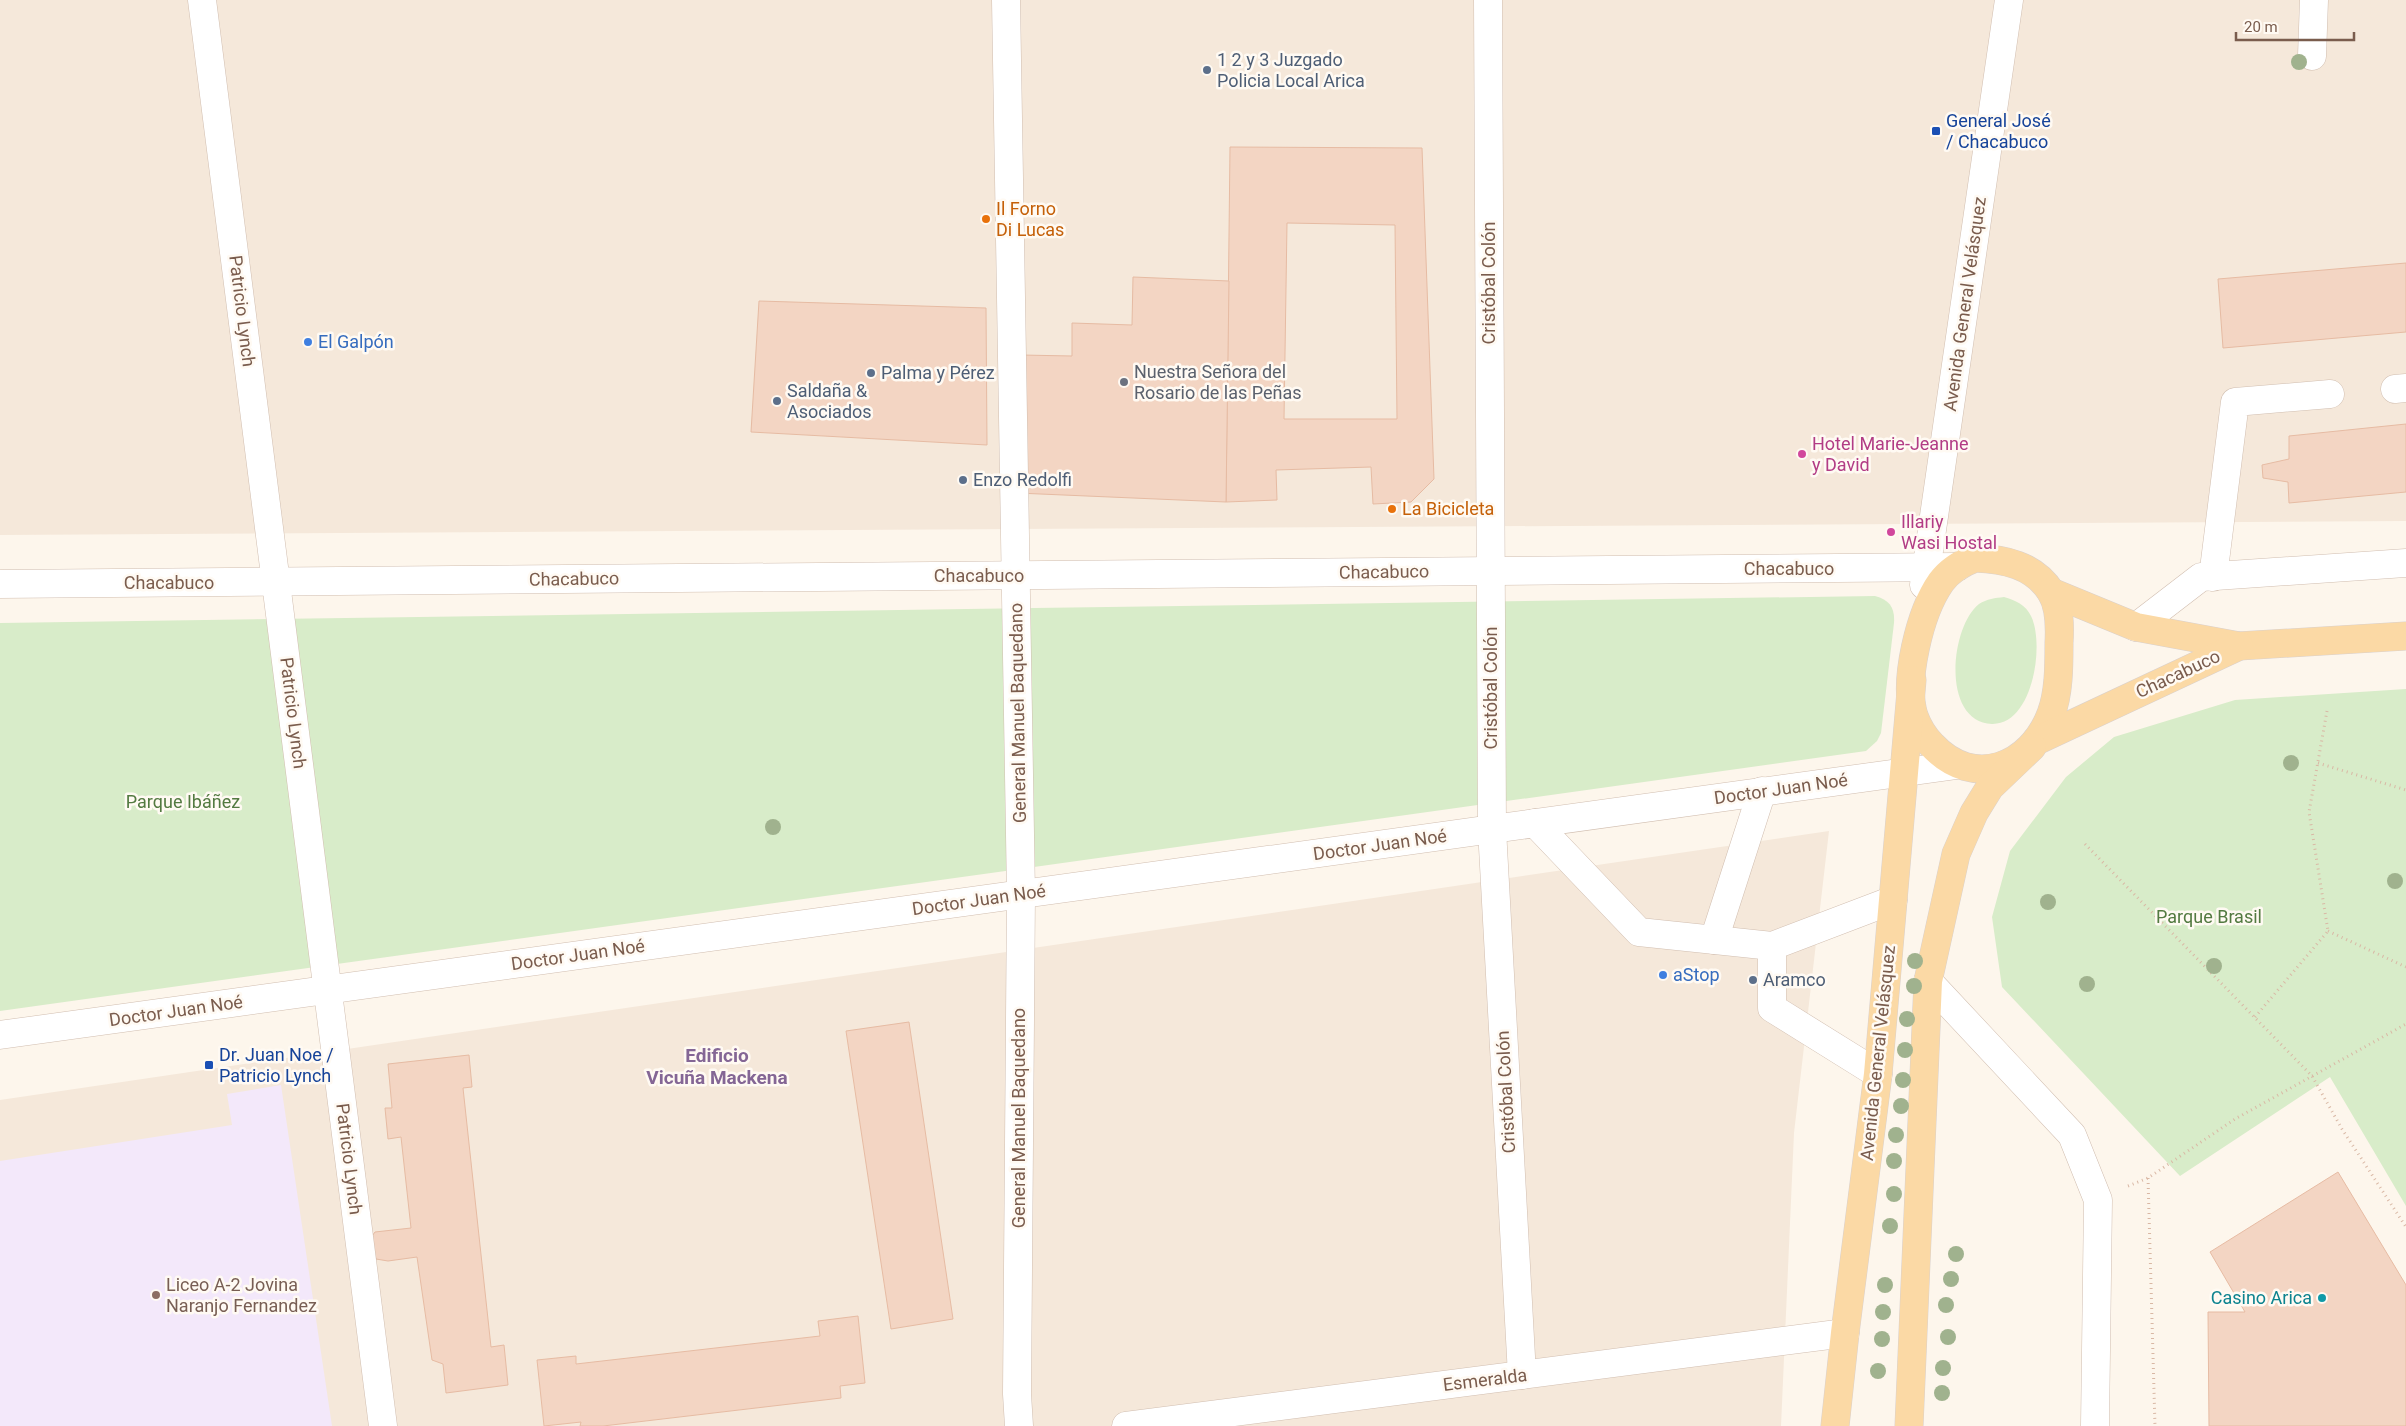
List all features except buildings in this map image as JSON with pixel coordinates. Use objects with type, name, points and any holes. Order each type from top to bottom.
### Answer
[{"type":"main road","points":[[1909,1426],[1928,981],[1956,854],[1974,813],[1990,787],[2034,744],[2052,712],[2058,678],[2058,608],[2051,592],[2022,566],[2006,560],[1975,558],[1957,567],[1942,580],[1931,599],[1918,637],[1912,680],[1914,715],[1921,732],[1937,750],[1958,765],[1979,769],[1994,768],[2012,762],[2034,744]]},
{"type":"main road","name":"Chacabuco","points":[[2051,592],[2136,627],[2239,646],[2406,636]]},
{"type":"main road","name":"Chacabuco","points":[[2034,744],[2239,646]]},
{"type":"main road","name":"Avenida General Velásquez","points":[[1835,1426],[1844,1333],[1878,1074],[1912,680]]},
{"type":"street","name":"Patricio Lynch","points":[[202,0],[383,1426]]},
{"type":"street","name":"General Manuel Baquedano","points":[[1006,0],[1021,894],[1017,1384],[1019,1426]]},
{"type":"street","name":"Cristóbal Colón","points":[[1488,0],[1492,829],[1522,1375]]},
{"type":"street","name":"Avenida General Velásquez","points":[[1918,637],[1926,567],[2009,0]]},
{"type":"street","points":[[2312,56],[2314,0]]},
{"type":"street","points":[[2213,577],[2235,402],[2330,394]]},
{"type":"street","points":[[2136,627],[2201,578],[2406,564]]},
{"type":"street","name":"Chacabuco","points":[[0,584],[1957,567]]},
{"type":"street","name":"Doctor Juan Noé","points":[[0,1035],[1958,765]]},
{"type":"street","points":[[1714,940],[1762,791]]},
{"type":"street","points":[[1535,823],[1639,932],[1772,946],[1893,900]]},
{"type":"street","points":[[1772,946],[1772,1008],[1878,1074]]},
{"type":"street","points":[[1928,981],[2072,1135],[2098,1200],[2095,1426]]},
{"type":"street","name":"Esmeralda","points":[[1126,1426],[1844,1333]]},
{"type":"path","points":[[2255,1017],[2328,931],[2309,812],[2327,712]]},
{"type":"path","points":[[2318,763],[2406,790]]},
{"type":"path","points":[[2085,844],[2312,1076],[2342,1129],[2406,1227]]},
{"type":"path","points":[[2328,931],[2406,967]]},
{"type":"path","points":[[2121,1189],[2148,1178],[2235,1119],[2406,1024]]},
{"type":"path","points":[[2148,1178],[2155,1426]]},
{"type":"shaded area","points":[[0,0],[2406,0],[2406,521],[0,535]]},
{"type":"shaded area","points":[[1829,831],[1794,1133],[1781,1426],[0,1426],[0,1100]]},
{"type":"shaded area","name":"Liceo A-2 Jovina Naranjo Fernandez","points":[[281,1085],[332,1426],[0,1426],[0,1161],[232,1125],[227,1094]]},
{"type":"green space","name":"Parque Ibáñez","points":[[1875,596],[1888,602],[1894,613],[1894,623],[1881,733],[1877,741],[1866,751],[0,1011],[0,623]]},
{"type":"green space","points":[[2004,597],[2020,604],[2031,616],[2037,645],[2036,663],[2026,698],[2017,711],[2006,721],[1992,724],[1976,719],[1964,708],[1958,691],[1956,672],[1957,652],[1962,632],[1969,616],[1979,604],[1994,598]]},
{"type":"green space","name":"Parque Brasil","points":[[2406,689],[2406,1206],[2330,1077],[2180,1176],[2002,987],[1992,917],[2010,851],[2066,777],[2114,737],[2235,700]]},
{"type":"place","name":"1 2 y 3 Juzgado Policia Local Arica","points":[[1207,70]]},
{"type":"place","name":"General José / Chacabuco","points":[[1936,131]]},
{"type":"place","name":"Il Forno Di Lucas","points":[[986,219]]},
{"type":"place","name":"El Galpón","points":[[308,342]]},
{"type":"place","name":"Palma y Pérez","points":[[871,373]]},
{"type":"place","name":"Nuestra Señora del Rosario de las Peñas","points":[[1124,382]]},
{"type":"place","name":"Saldaña & Asociados","points":[[777,401]]},
{"type":"place","name":"Hotel Marie-Jeanne y David","points":[[1802,454]]},
{"type":"place","name":"Enzo Redolfi","points":[[963,480]]},
{"type":"place","name":"La Bicicleta","points":[[1392,509]]},
{"type":"place","name":"Illariy Wasi Hostal","points":[[1891,532]]},
{"type":"place","name":"aStop","points":[[1663,975]]},
{"type":"place","name":"Aramco","points":[[1753,980]]},
{"type":"place","name":"Dr. Juan Noe / Patricio Lynch","points":[[209,1065]]},
{"type":"place","name":"Liceo A-2 Jovina Naranjo Fernandez","points":[[156,1295]]},
{"type":"place","name":"Casino Arica","points":[[2322,1298]]},
{"type":"district","name":"Edificio Vicuña Mackena","points":[[717,1066]]}]
